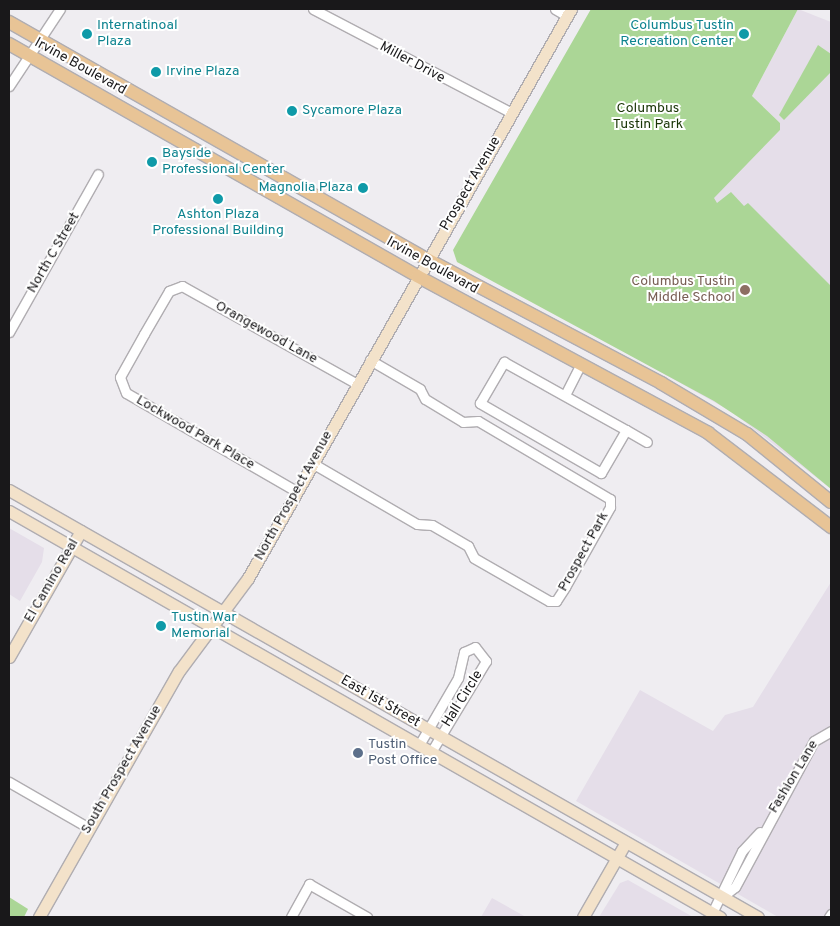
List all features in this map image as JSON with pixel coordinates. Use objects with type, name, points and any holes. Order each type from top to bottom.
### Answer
[{"type":"main road","name":"Prospect Avenue","points":[[370,360],[569,12]]},
{"type":"main road","name":"Irvine Boulevard","points":[[9,22],[427,259],[712,412],[747,434],[831,502]]},
{"type":"main road","name":"Irvine Boulevard","points":[[9,44],[417,276],[676,416],[738,454],[831,528]]},
{"type":"main road","points":[[181,142],[191,125]]},
{"type":"main road","points":[[582,364],[591,355],[614,359]]},
{"type":"main road","name":"North Prospect Avenue","points":[[208,625],[248,578],[370,360]]},
{"type":"main road","points":[[676,416],[688,408],[712,412]]},
{"type":"main road","name":"East 1st Street","points":[[9,490],[758,917]]},
{"type":"main road","name":"East 1st Street","points":[[9,511],[716,915]]},
{"type":"main road","name":"El Camino Real","points":[[9,657],[81,531]]},
{"type":"main road","name":"South Prospect Avenue","points":[[39,917],[208,625]]},
{"type":"main road","points":[[583,917],[626,842]]},
{"type":"street","points":[[9,86],[32,57],[60,9]]},
{"type":"street","name":"Miller Drive","points":[[313,9],[512,113]]},
{"type":"street","points":[[555,9],[569,12]]},
{"type":"street","name":"North C Street","points":[[9,332],[98,174]]},
{"type":"street","name":"Lockwood Park Place","points":[[175,286],[144,334],[120,377],[126,393],[296,491]]},
{"type":"street","name":"Orangewood Lane","points":[[175,286],[357,384]]},
{"type":"street","name":"Prospect Park","points":[[312,463],[417,524],[432,525],[468,546],[474,558],[549,601],[556,601],[565,587],[610,507],[610,498],[478,421],[463,422],[425,399],[420,388],[370,360]]},
{"type":"street","points":[[626,430],[601,473],[480,402],[504,362],[626,430],[647,442]]},
{"type":"street","points":[[565,396],[582,364]]},
{"type":"street","name":"Hall Circle","points":[[419,746],[458,678],[467,648],[481,650],[486,661],[431,752]]},
{"type":"street","name":"Fashion Lane","points":[[716,915],[722,897],[735,887],[762,830],[814,741],[831,731]]},
{"type":"street","points":[[9,782],[89,828]]},
{"type":"street","points":[[291,917],[310,884],[367,917]]},
{"type":"shaded area","name":"Columbus Tustin Middle School","points":[[798,9],[831,22],[831,489],[732,412],[623,351],[713,198],[780,130],[780,123],[752,96]]},
{"type":"shaded area","points":[[9,528],[44,548],[42,562],[20,601],[9,594]]},
{"type":"shaded area","points":[[831,582],[831,917],[778,917],[576,801],[640,690],[713,731],[725,715],[753,707]]},
{"type":"shaded area","points":[[628,880],[693,917],[599,917],[620,883]]},
{"type":"shaded area","points":[[492,898],[526,917],[481,917]]},
{"type":"green space","name":"Columbus Tustin Park","points":[[591,9],[798,9],[752,96],[780,123],[780,130],[714,198],[717,203],[731,192],[744,206],[748,203],[831,286],[831,489],[767,436],[714,401],[457,262],[453,250]]},
{"type":"green space","points":[[818,45],[831,54],[831,72],[784,120],[779,115]]},
{"type":"green space","points":[[9,897],[28,909],[24,917],[9,917]]},
{"type":"place","name":"Internatinoal Plaza","points":[[87,34]]},
{"type":"place","name":"Columbus Tustin Recreation Center","points":[[744,34]]},
{"type":"place","name":"Irvine Plaza","points":[[156,72]]},
{"type":"place","name":"Sycamore Plaza","points":[[292,111]]},
{"type":"place","name":"Bayside Professional Center","points":[[152,162]]},
{"type":"place","name":"Magnolia Plaza","points":[[363,188]]},
{"type":"place","name":"Ashton Plaza Professional Building","points":[[218,199]]},
{"type":"place","name":"Columbus Tustin Middle School","points":[[745,290]]},
{"type":"place","name":"Tustin War Memorial","points":[[161,626]]},
{"type":"place","name":"Tustin Post Office","points":[[358,753]]}]
